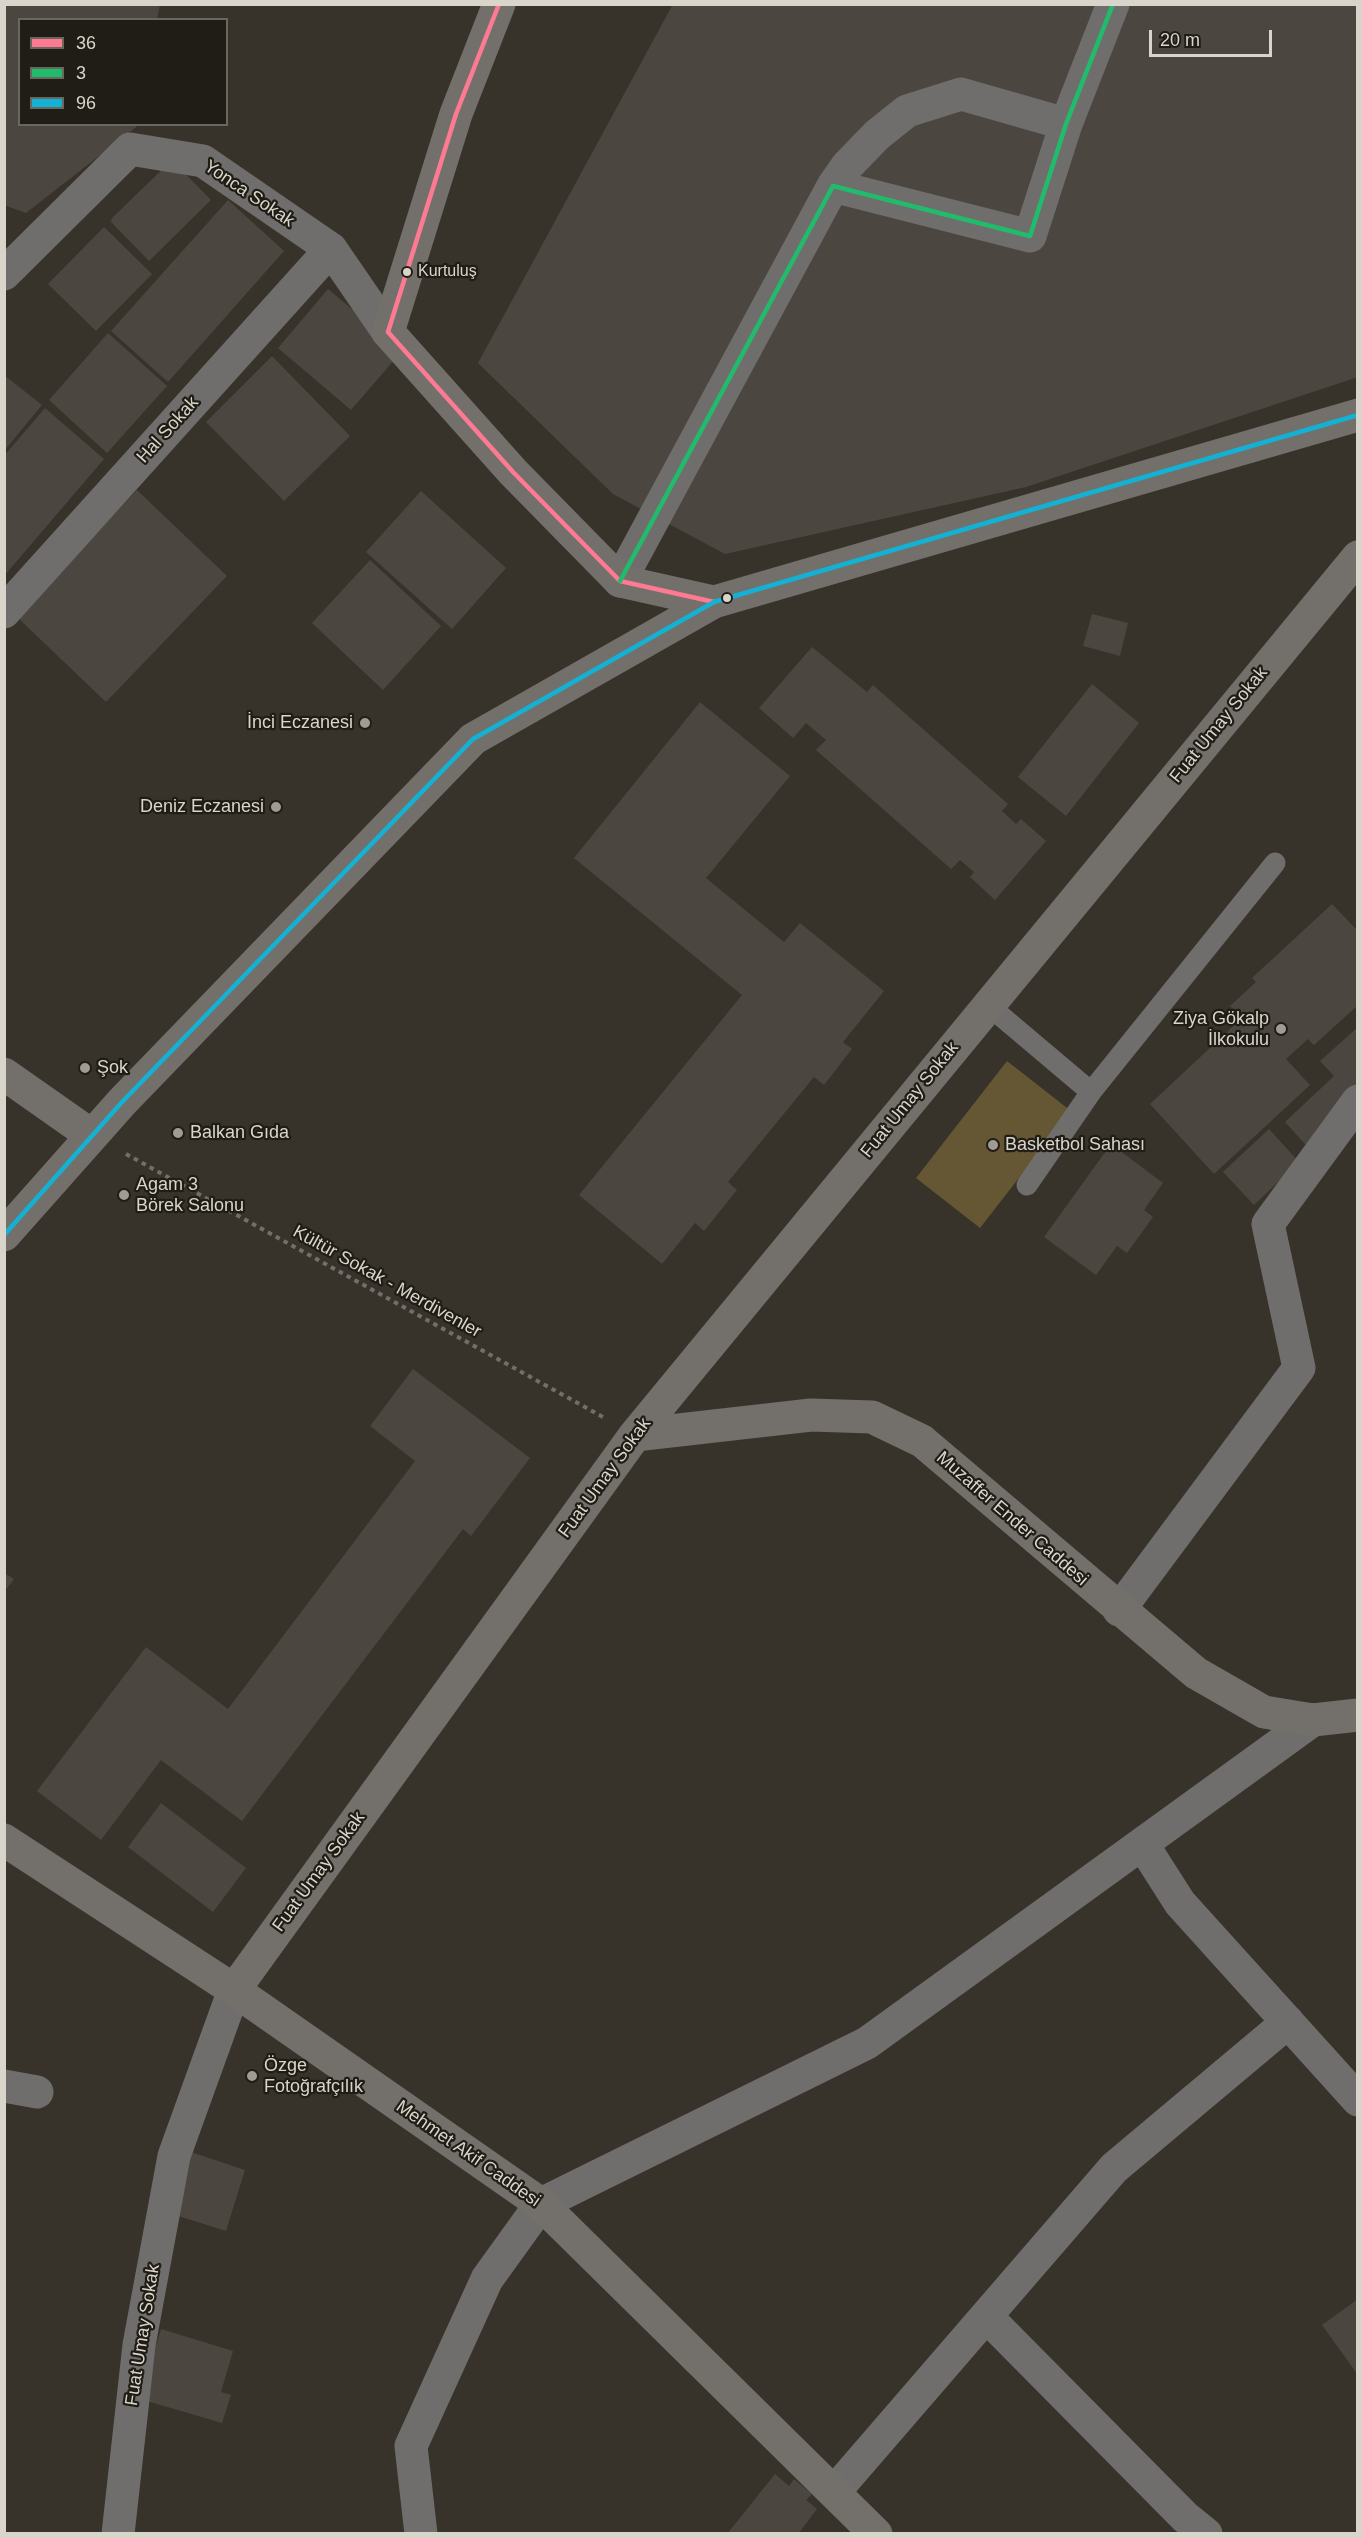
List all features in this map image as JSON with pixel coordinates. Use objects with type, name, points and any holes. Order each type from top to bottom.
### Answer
[{"type":"street","points":[[499,4],[456,114],[388,332],[513,472],[621,580],[714,602]]},
{"type":"street","points":[[833,186],[1030,236],[1066,123],[1113,4]]},
{"type":"street","points":[[621,580],[833,186],[847,166],[877,135],[908,111],[961,94],[1066,123]]},
{"type":"street","name":"Yonca Sokak","points":[[4,274],[130,149],[203,161],[331,249],[388,332]]},
{"type":"street","name":"Hal Sokak","points":[[4,612],[331,249]]},
{"type":"street","points":[[4,1235],[91,1135],[473,739],[714,602],[1358,415]]},
{"type":"street","name":"Fuat Umay Sokak","points":[[118,2534],[139,2345],[174,2156],[234,1990],[635,1435],[1358,557]]},
{"type":"street","points":[[4,1074],[91,1135]]},
{"type":"street","points":[[1119,1610],[1299,1368],[1268,1224],[1358,1101]]},
{"type":"street","name":"Muzaffer Ender Caddesi","points":[[635,1435],[811,1415],[872,1418],[922,1441],[1196,1673],[1264,1712],[1313,1720],[1358,1715]]},
{"type":"street","points":[[421,2534],[411,2446],[487,2279],[541,2204],[867,2043],[1313,1720]]},
{"type":"street","name":"Mehmet Akif Caddesi","points":[[4,1840],[234,1990],[541,2204],[835,2491],[876,2534]]},
{"type":"street","points":[[1143,1845],[1180,1903],[1358,2100]]},
{"type":"street","points":[[835,2491],[1114,2168],[1288,2022]]},
{"type":"street","points":[[4,2086],[37,2092]]},
{"type":"street","points":[[987,2317],[1185,2517],[1206,2534]]},
{"type":"lane","points":[[1027,1185],[1091,1092],[1275,862]]},
{"type":"lane","points":[[988,1005],[1091,1092]]},
{"type":"path","name":"Kültür Sokak - Merdivenler","points":[[125,1154],[635,1435]]},
{"type":"shaded area","name":"Basketbol Sahası","points":[[1007,1061],[1071,1111],[980,1228],[916,1178]]},
{"type":"building","points":[[4,4],[160,4],[157,18],[18,18],[18,126],[137,126],[26,213],[4,205]]},
{"type":"building","points":[[673,4],[1358,4],[1358,377],[1026,487],[725,554],[613,494],[478,363]]},
{"type":"building","points":[[172,160],[211,200],[149,261],[111,222],[112,218]]},
{"type":"building","points":[[228,200],[284,251],[168,382],[111,331]]},
{"type":"building","points":[[104,227],[152,274],[96,331],[48,284]]},
{"type":"building","points":[[328,289],[402,351],[351,410],[278,348]]},
{"type":"building","points":[[108,333],[167,386],[107,453],[49,400]]},
{"type":"building","points":[[272,356],[350,436],[284,501],[206,422]]},
{"type":"building","points":[[4,375],[42,405],[4,451]]},
{"type":"building","points":[[45,408],[104,459],[4,576],[4,456]]},
{"type":"building","points":[[137,490],[227,576],[106,702],[17,617]]},
{"type":"building","points":[[421,491],[506,568],[452,629],[366,552]]},
{"type":"building","points":[[370,560],[441,626],[383,690],[312,623]]},
{"type":"building","points":[[1092,614],[1128,623],[1120,656],[1083,646]]},
{"type":"building","points":[[812,647],[867,692],[873,685],[1008,804],[1002,811],[1016,824],[1021,819],[1046,841],[995,900],[970,877],[974,872],[960,860],[951,869],[816,750],[826,740],[806,723],[793,738],[759,708]]},
{"type":"building","points":[[1092,684],[1139,723],[1066,816],[1018,777]]},
{"type":"building","points":[[700,702],[790,776],[706,878],[784,942],[800,923],[884,991],[843,1042],[852,1049],[824,1085],[814,1077],[728,1182],[737,1190],[704,1231],[695,1223],[662,1264],[579,1195],[742,995],[574,858]]},
{"type":"building","name":"Ziya Gökalp İlkokulu","points":[[1332,904],[1358,931],[1358,1005],[1314,1045],[1308,1039],[1286,1059],[1310,1085],[1214,1174],[1150,1104],[1242,1018],[1230,1006],[1256,982],[1252,978]]},
{"type":"building","points":[[1358,1027],[1358,1112],[1313,1153],[1285,1122],[1334,1076],[1320,1061]]},
{"type":"building","points":[[1269,1129],[1299,1162],[1254,1205],[1223,1172]]},
{"type":"building","points":[[1111,1144],[1163,1183],[1144,1210],[1153,1217],[1127,1253],[1117,1246],[1096,1275],[1044,1237]]},
{"type":"building","points":[[413,1369],[530,1458],[471,1536],[463,1529],[242,1821],[161,1760],[101,1840],[37,1791],[146,1647],[228,1709],[415,1461],[370,1426]]},
{"type":"building","points":[[4,1573],[14,1579],[4,1592]]},
{"type":"building","points":[[161,1803],[246,1868],[213,1912],[128,1847]]},
{"type":"building","points":[[188,2151],[245,2170],[226,2231],[169,2213]]},
{"type":"building","points":[[1358,2299],[1358,2375],[1322,2325]]},
{"type":"building","points":[[161,2329],[233,2351],[221,2392],[231,2395],[222,2423],[140,2399]]},
{"type":"building","points":[[775,2474],[789,2486],[794,2479],[812,2494],[806,2500],[817,2509],[798,2534],[727,2534]]},
{"type":"transit line","name":"36","points":[[499,4],[456,114],[388,332],[513,472],[620,581],[714,602]]},
{"type":"transit line","name":"3","points":[[620,581],[833,186],[1030,236],[1066,124],[1113,4]]},
{"type":"transit line","name":"96","points":[[4,1235],[122,1102],[473,739],[714,602],[1358,415]]},
{"type":"place","name":"Kurtuluş","points":[[407,272]]},
{"type":"place","name":"İnci Eczanesi","points":[[365,723]]},
{"type":"place","name":"Deniz Eczanesi","points":[[276,807]]},
{"type":"place","name":"Ziya Gökalp İlkokulu","points":[[1281,1029]]},
{"type":"place","name":"Şok","points":[[85,1068]]},
{"type":"place","name":"Balkan Gıda","points":[[178,1133]]},
{"type":"place","name":"Basketbol Sahası","points":[[993,1145]]},
{"type":"place","name":"Agam 3 Börek Salonu","points":[[124,1195]]},
{"type":"place","name":"Özge Fotoğrafçılık","points":[[252,2076]]}]
